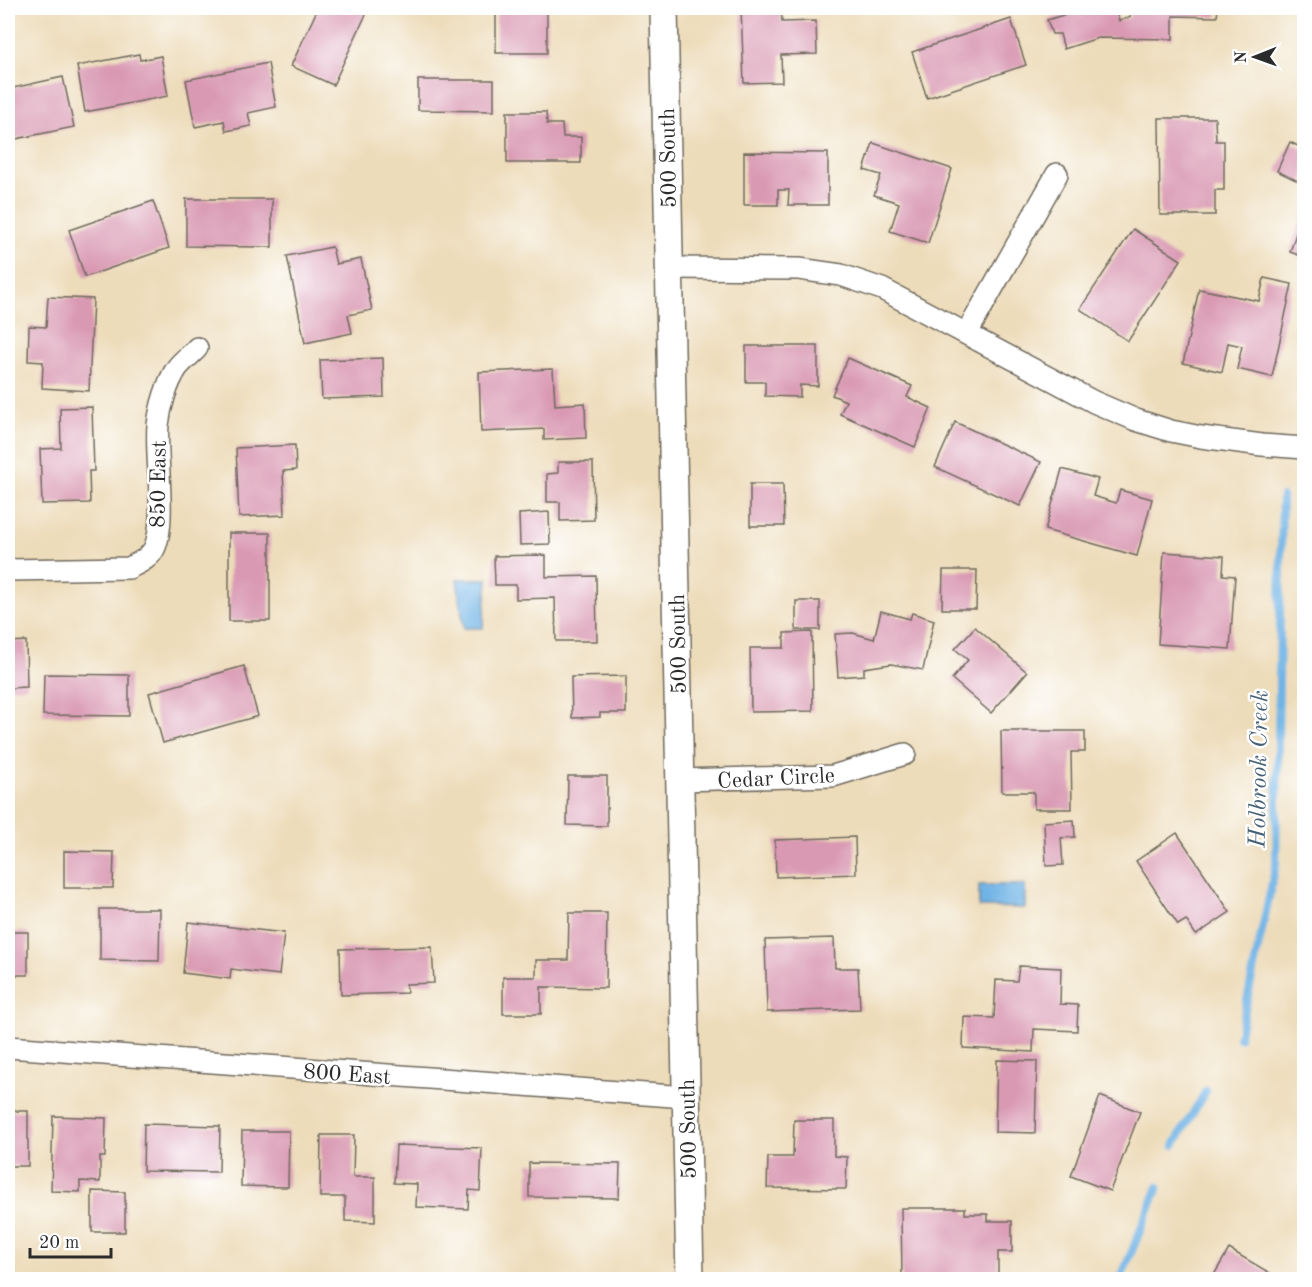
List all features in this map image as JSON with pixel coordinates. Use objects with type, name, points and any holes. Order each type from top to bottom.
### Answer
[{"type":"street","name":"500 South","points":[[664,8],[690,1280]]},
{"type":"street","points":[[967,333],[1057,174]]},
{"type":"street","points":[[670,268],[799,269],[841,275],[882,289],[1094,402],[1136,420],[1201,437],[1305,448]]},
{"type":"street","name":"850 East","points":[[8,570],[129,568],[143,561],[154,549],[159,518],[158,425],[165,395],[177,368],[197,348]]},
{"type":"street","name":"Cedar Circle","points":[[680,780],[833,776],[906,754]]},
{"type":"street","name":"800 East","points":[[8,1047],[686,1097]]},
{"type":"water","points":[[457,579],[488,579],[483,628],[464,628]]},
{"type":"water","points":[[979,885],[1025,885],[1025,908],[979,907]]},
{"type":"building","points":[[318,8],[369,8],[333,85],[291,66]]},
{"type":"building","points":[[496,8],[547,8],[547,53],[496,53]]},
{"type":"building","points":[[741,8],[781,8],[782,22],[816,21],[817,54],[781,55],[782,82],[744,83]]},
{"type":"building","points":[[1086,8],[1115,8],[1119,21],[1130,17],[1131,8],[1218,8],[1217,17],[1173,16],[1173,39],[1098,38],[1064,49],[1060,34],[1052,34],[1047,20]]},
{"type":"building","points":[[1011,19],[1026,65],[927,98],[912,52]]},
{"type":"building","points":[[139,54],[140,60],[161,56],[168,96],[85,112],[77,66]]},
{"type":"building","points":[[268,63],[276,107],[248,113],[251,126],[226,131],[224,121],[195,127],[186,80]]},
{"type":"building","points":[[63,77],[74,127],[11,140],[8,123],[8,89]]},
{"type":"building","points":[[418,80],[494,80],[494,111],[418,110]]},
{"type":"building","points":[[507,112],[546,112],[547,124],[562,124],[563,137],[581,137],[581,163],[507,163]]},
{"type":"building","points":[[1159,118],[1215,118],[1216,141],[1224,141],[1224,190],[1215,190],[1215,215],[1160,215]]},
{"type":"building","points":[[1290,142],[1304,149],[1302,183],[1277,171]]},
{"type":"building","points":[[873,143],[952,169],[928,243],[890,231],[899,203],[874,195],[881,175],[864,170]]},
{"type":"building","points":[[744,152],[828,153],[828,205],[788,205],[789,190],[778,190],[778,205],[744,205]]},
{"type":"building","points":[[186,199],[272,199],[272,247],[186,246]]},
{"type":"building","points":[[153,201],[169,248],[85,277],[69,230]]},
{"type":"building","points":[[1304,209],[1304,257],[1290,252]]},
{"type":"building","points":[[1133,229],[1181,260],[1128,341],[1080,309]]},
{"type":"building","points":[[332,247],[336,264],[361,259],[372,310],[348,315],[352,333],[305,343],[287,256]]},
{"type":"building","points":[[1264,278],[1292,284],[1272,377],[1237,369],[1242,346],[1228,343],[1222,372],[1183,363],[1199,289],[1259,301]]},
{"type":"building","points":[[48,297],[93,299],[89,391],[42,388],[43,362],[28,361],[29,326],[46,327]]},
{"type":"building","points":[[746,346],[818,346],[818,386],[800,385],[800,397],[765,396],[765,382],[746,382]]},
{"type":"building","points":[[383,358],[384,397],[322,399],[320,360]]},
{"type":"building","points":[[848,358],[912,386],[907,397],[931,408],[915,447],[840,414],[846,401],[832,395]]},
{"type":"building","points":[[553,369],[555,405],[585,403],[586,438],[544,440],[544,429],[481,432],[479,372]]},
{"type":"building","points":[[92,407],[94,471],[89,471],[90,503],[42,504],[40,449],[61,448],[60,408]]},
{"type":"building","points":[[955,422],[1041,462],[1020,506],[935,467]]},
{"type":"building","points":[[295,445],[296,470],[283,471],[285,515],[239,517],[236,448]]},
{"type":"building","points":[[9,462],[11,508],[8,508]]},
{"type":"building","points":[[558,462],[593,462],[594,520],[560,521],[560,502],[547,502],[547,474],[558,473]]},
{"type":"building","points":[[1062,469],[1098,479],[1093,496],[1116,503],[1120,490],[1152,499],[1137,556],[1045,530]]},
{"type":"building","points":[[750,484],[783,484],[784,526],[750,526]]},
{"type":"building","points":[[549,512],[550,544],[520,545],[519,514]]},
{"type":"building","points":[[229,533],[270,533],[270,621],[229,621]]},
{"type":"building","points":[[1164,552],[1224,556],[1223,575],[1235,576],[1230,649],[1158,644]]},
{"type":"building","points":[[546,555],[546,577],[596,576],[597,641],[556,641],[555,598],[516,599],[516,585],[495,585],[494,556]]},
{"type":"building","points":[[943,570],[977,570],[976,609],[942,609]]},
{"type":"building","points":[[796,601],[820,601],[820,630],[796,630]]},
{"type":"building","points":[[881,611],[910,619],[912,613],[934,620],[923,670],[891,664],[864,668],[864,675],[838,677],[835,634],[853,633],[874,639]]},
{"type":"building","points":[[975,627],[1027,672],[991,713],[952,679],[968,660],[955,649]]},
{"type":"building","points":[[812,632],[813,711],[751,712],[750,648],[784,648],[784,633]]},
{"type":"building","points":[[26,641],[27,687],[8,688],[8,642]]},
{"type":"building","points":[[244,666],[258,716],[163,743],[149,693]]},
{"type":"building","points":[[44,674],[129,675],[129,716],[43,715]]},
{"type":"building","points":[[626,676],[626,713],[600,713],[600,717],[572,718],[571,677]]},
{"type":"building","points":[[1001,731],[1085,731],[1085,752],[1071,752],[1072,809],[1034,809],[1034,792],[1002,792]]},
{"type":"building","points":[[568,776],[607,776],[607,826],[567,825]]},
{"type":"building","points":[[1074,820],[1075,837],[1061,838],[1063,865],[1046,866],[1044,822]]},
{"type":"building","points":[[1177,833],[1230,912],[1196,935],[1186,920],[1178,925],[1136,861]]},
{"type":"building","points":[[855,837],[856,874],[776,877],[775,840]]},
{"type":"building","points":[[64,851],[114,852],[113,888],[64,888]]},
{"type":"building","points":[[100,909],[160,909],[159,961],[100,960]]},
{"type":"building","points":[[569,913],[607,913],[606,988],[541,987],[541,1014],[503,1014],[503,977],[536,977],[536,960],[568,960]]},
{"type":"building","points":[[188,922],[284,933],[279,975],[231,969],[230,979],[183,973]]},
{"type":"building","points":[[8,932],[28,932],[28,975],[8,975]]},
{"type":"building","points":[[834,938],[835,968],[858,968],[860,1009],[767,1012],[765,940]]},
{"type":"building","points":[[432,947],[434,983],[406,984],[407,993],[341,995],[340,949]]},
{"type":"building","points":[[1019,966],[1061,968],[1060,1004],[1078,1005],[1077,1031],[1034,1029],[1033,1052],[963,1048],[964,1017],[994,1018],[996,980],[1017,981]]},
{"type":"building","points":[[997,1060],[1037,1061],[1035,1133],[995,1132]]},
{"type":"building","points":[[1100,1096],[1140,1112],[1110,1191],[1071,1176]]},
{"type":"building","points":[[8,1111],[28,1111],[28,1166],[10,1166],[10,1175],[8,1175]]},
{"type":"building","points":[[53,1116],[106,1118],[105,1157],[100,1157],[100,1182],[80,1181],[80,1192],[51,1191]]},
{"type":"building","points":[[794,1120],[834,1120],[834,1156],[847,1157],[846,1189],[767,1188],[768,1157],[793,1157]]},
{"type":"building","points":[[144,1124],[220,1126],[219,1172],[143,1171]]},
{"type":"building","points":[[242,1131],[289,1131],[288,1187],[241,1186]]},
{"type":"building","points":[[321,1135],[354,1135],[353,1177],[375,1177],[375,1222],[345,1221],[345,1197],[320,1197]]},
{"type":"building","points":[[396,1145],[482,1148],[480,1191],[469,1190],[468,1209],[416,1207],[417,1184],[394,1183]]},
{"type":"building","points":[[529,1163],[620,1164],[619,1198],[529,1197]]},
{"type":"building","points":[[92,1191],[125,1192],[125,1232],[92,1232]]},
{"type":"building","points":[[901,1208],[965,1208],[965,1214],[988,1214],[988,1221],[1012,1221],[1012,1252],[998,1252],[998,1274],[1015,1274],[1015,1280],[902,1280]]},
{"type":"building","points":[[1229,1249],[1282,1280],[1211,1280]]},
{"type":"waterway","name":"Holbrook Creek","points":[[1303,402],[1304,397]]},
{"type":"waterway","name":"Holbrook Creek","points":[[1239,1038],[1276,864],[1282,497]]},
{"type":"waterway","points":[[1174,1145],[1206,1091]]},
{"type":"waterway","name":"Holbrook Creek","points":[[1120,1280],[1158,1187]]}]
